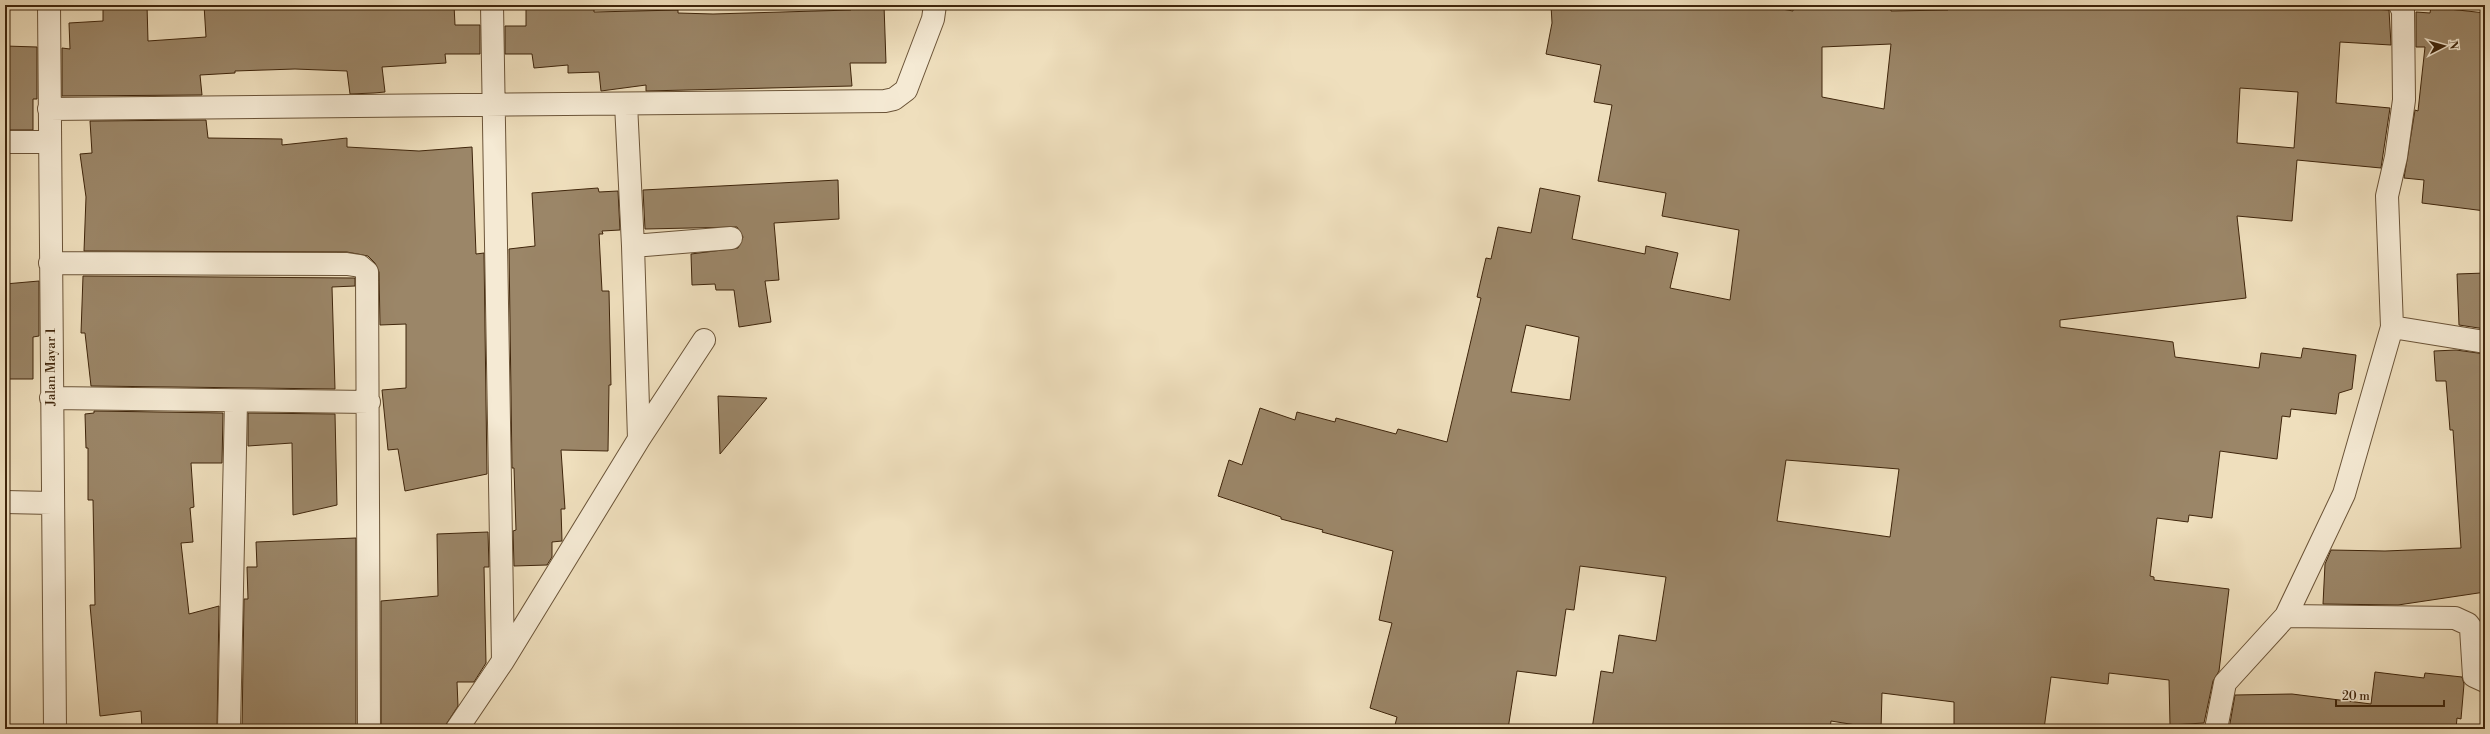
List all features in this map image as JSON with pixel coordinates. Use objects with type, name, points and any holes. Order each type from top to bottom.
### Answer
[{"type":"street","name":"Jalan Mayar 1","points":[[49,5],[51,398],[55,729]]},
{"type":"street","points":[[492,5],[503,661]]},
{"type":"street","points":[[49,110],[885,101],[894,99],[906,90],[933,19],[936,5]]},
{"type":"street","points":[[2216,729],[2225,683],[2286,616],[2344,494],[2392,327],[2387,196],[2396,157],[2404,100],[2403,11],[2400,5]]},
{"type":"street","points":[[626,104],[633,246],[639,439]]},
{"type":"street","points":[[5,142],[50,142]]},
{"type":"street","points":[[633,246],[731,238]]},
{"type":"street","points":[[50,263],[360,266],[367,272],[369,402],[369,729]]},
{"type":"street","points":[[2392,327],[2485,342]]},
{"type":"street","points":[[457,729],[503,661],[639,439],[704,340]]},
{"type":"street","points":[[51,398],[236,402],[369,402]]},
{"type":"street","points":[[229,729],[236,402]]},
{"type":"street","points":[[5,502],[52,503]]},
{"type":"street","points":[[2286,616],[2455,618],[2468,624],[2471,628],[2474,676],[2485,681]]},
{"type":"building","points":[[103,5],[147,5],[148,41],[206,37],[204,5],[454,5],[455,25],[480,25],[480,54],[445,54],[446,63],[382,67],[385,92],[350,94],[347,71],[295,69],[235,71],[235,73],[200,75],[202,95],[62,96],[62,48],[70,49],[69,23],[103,21]]},
{"type":"building","points":[[526,5],[594,5],[594,12],[678,10],[678,13],[713,14],[851,10],[851,5],[884,5],[886,63],[850,63],[852,86],[646,91],[646,85],[601,91],[599,72],[568,73],[568,65],[534,68],[532,54],[505,54],[505,26],[526,26]]},
{"type":"building","points":[[1551,5],[1760,5],[1793,11],[1793,5],[1891,5],[1891,11],[1948,10],[1948,5],[2343,5],[2343,7],[2389,10],[2391,45],[2340,42],[2336,103],[2390,108],[2381,168],[2297,160],[2292,221],[2237,216],[2246,298],[2060,320],[2060,327],[2173,342],[2175,357],[2259,368],[2261,353],[2301,358],[2303,348],[2356,355],[2352,389],[2339,393],[2336,414],[2291,409],[2290,417],[2282,416],[2277,459],[2220,451],[2212,518],[2189,515],[2188,522],[2157,518],[2150,576],[2154,577],[2154,580],[2229,589],[2219,671],[2213,681],[2204,723],[2170,725],[2169,680],[2109,673],[2108,684],[2051,677],[2044,729],[1954,729],[1954,702],[1882,693],[1881,729],[1831,721],[1830,729],[1592,729],[1601,671],[1613,673],[1619,635],[1656,641],[1666,577],[1580,566],[1574,610],[1566,609],[1556,676],[1517,671],[1508,729],[1394,729],[1397,717],[1370,708],[1392,623],[1379,620],[1393,551],[1322,532],[1323,530],[1281,519],[1281,517],[1218,496],[1229,460],[1242,465],[1260,408],[1295,420],[1297,412],[1335,422],[1336,418],[1396,434],[1398,429],[1447,442],[1481,298],[1477,297],[1486,258],[1491,259],[1498,227],[1531,233],[1540,188],[1580,196],[1572,239],[1645,254],[1646,246],[1678,253],[1670,288],[1730,300],[1739,230],[1662,216],[1666,193],[1598,181],[1612,105],[1594,102],[1601,65],[1546,54],[1552,23]],"holes":[[[1891,44],[1884,109],[1822,97],[1822,47]],[[2240,88],[2298,92],[2294,148],[2237,143]],[[1526,325],[1579,337],[1570,400],[1511,392]],[[1786,460],[1899,469],[1890,537],[1777,521]]]},
{"type":"building","points":[[2431,7],[2485,13],[2485,211],[2422,203],[2424,180],[2404,178],[2415,110],[2418,111],[2425,47],[2416,47],[2416,12],[2430,13]]},
{"type":"building","points":[[5,46],[37,47],[37,99],[33,99],[33,130],[5,130]]},
{"type":"building","points":[[206,120],[208,138],[282,139],[282,145],[347,138],[347,147],[419,151],[472,147],[476,254],[484,253],[487,474],[405,491],[398,449],[388,450],[382,390],[406,388],[406,324],[380,325],[379,272],[375,263],[368,256],[347,252],[84,251],[86,197],[80,154],[92,153],[90,121]]},
{"type":"building","points":[[838,180],[839,219],[774,223],[779,280],[765,281],[771,322],[739,327],[734,290],[716,290],[715,284],[692,285],[691,254],[738,248],[743,237],[737,227],[645,229],[643,190]]},
{"type":"building","points":[[598,188],[599,192],[618,191],[620,230],[602,231],[603,234],[599,234],[602,291],[609,291],[611,385],[609,385],[608,451],[561,450],[565,509],[561,509],[562,541],[552,542],[552,557],[547,565],[514,566],[513,531],[516,530],[514,468],[512,468],[509,249],[535,246],[532,193]]},
{"type":"building","points":[[2485,273],[2485,329],[2459,325],[2457,274]]},
{"type":"building","points":[[83,276],[355,278],[355,286],[332,287],[335,389],[91,386],[85,333],[81,333]]},
{"type":"building","points":[[39,281],[39,336],[33,337],[33,379],[5,379],[5,284]]},
{"type":"building","points":[[2456,350],[2485,354],[2485,427],[2482,428],[2485,469],[2485,592],[2398,605],[2323,604],[2325,564],[2331,550],[2385,551],[2461,548],[2453,430],[2450,430],[2446,381],[2436,381],[2434,351]]},
{"type":"building","points":[[718,396],[767,398],[720,454]]},
{"type":"building","points":[[94,411],[223,413],[222,463],[191,463],[194,507],[190,508],[193,542],[181,543],[189,614],[219,606],[217,729],[142,729],[141,711],[100,716],[90,605],[95,605],[93,500],[88,500],[88,448],[86,448],[85,414],[94,413]]},
{"type":"building","points":[[248,413],[335,414],[337,505],[293,515],[292,443],[248,446]]},
{"type":"building","points":[[488,532],[489,567],[484,567],[486,663],[474,682],[457,682],[458,706],[445,726],[381,729],[381,601],[438,596],[437,534]]},
{"type":"building","points":[[356,538],[356,729],[242,729],[244,599],[248,599],[247,567],[257,567],[256,542]]},
{"type":"building","points":[[2375,672],[2424,678],[2425,673],[2462,677],[2464,684],[2461,719],[2457,718],[2456,729],[2229,729],[2235,695],[2292,694],[2371,704]]}]
